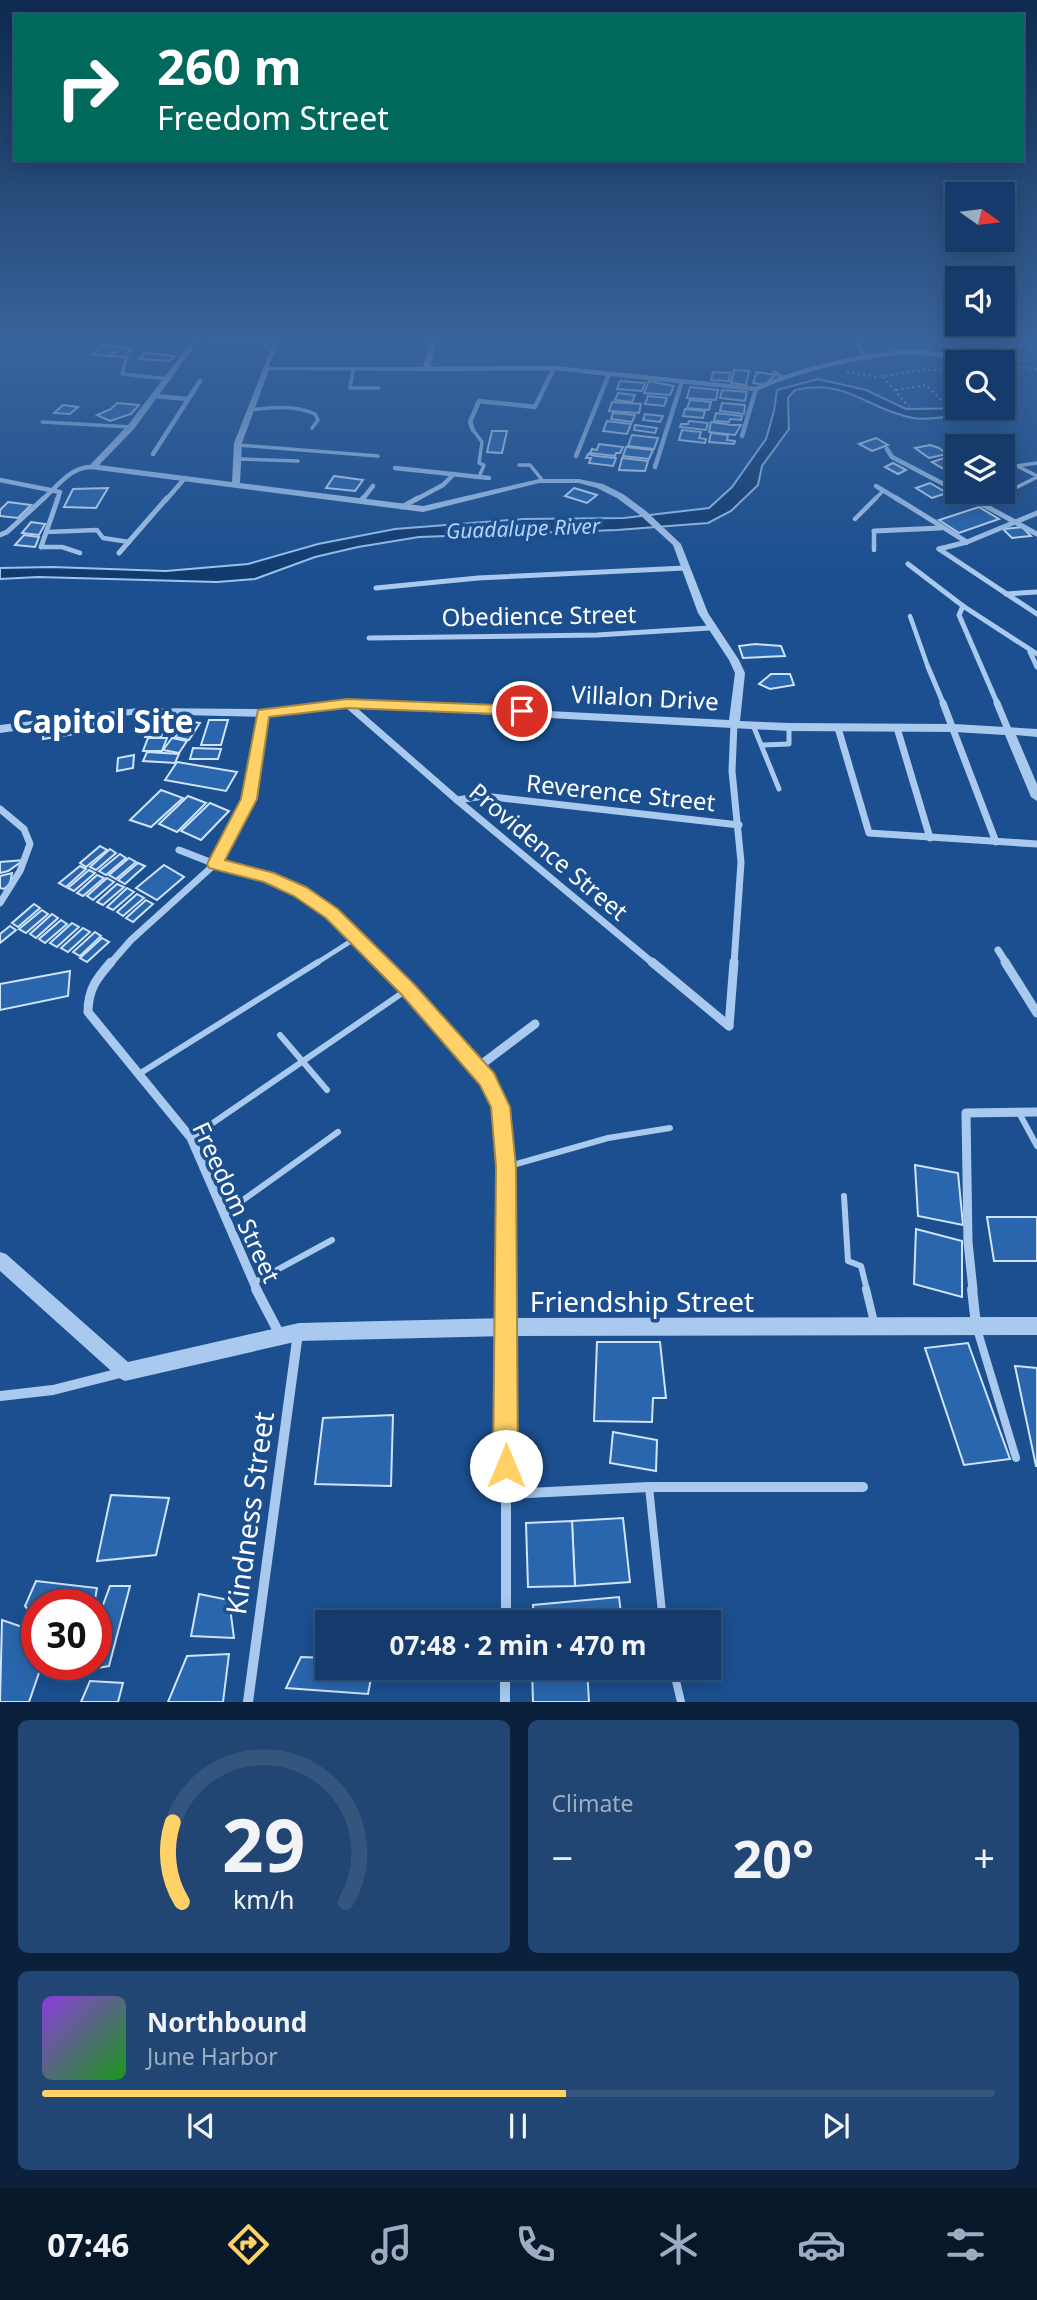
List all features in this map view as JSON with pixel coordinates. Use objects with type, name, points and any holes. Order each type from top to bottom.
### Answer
[{"type":"street","points":[[93,467],[140,416]]},
{"type":"street","points":[[153,454],[177,416]]},
{"type":"street","points":[[236,485],[238,445],[249,416]]},
{"type":"street","points":[[472,416],[470,422],[473,430]]},
{"type":"street","points":[[576,456],[592,416]]},
{"type":"street","points":[[655,467],[671,416]]},
{"type":"street","points":[[743,436],[748,416]]},
{"type":"street","points":[[887,449],[892,457],[945,484]]},
{"type":"street","points":[[0,535],[7,532],[75,470],[83,466],[423,509],[543,481],[579,481],[600,486],[620,496],[643,513],[677,544],[710,628],[734,660],[740,673],[732,771],[739,825]]},
{"type":"street","points":[[395,468],[489,478]]},
{"type":"street","points":[[402,507],[443,485],[454,474]]},
{"type":"street","points":[[119,553],[185,478]]},
{"type":"street","points":[[0,480],[60,492],[41,547]]},
{"type":"street","points":[[361,501],[373,486]]},
{"type":"street","points":[[876,486],[967,542]]},
{"type":"street","points":[[983,505],[1037,534]]},
{"type":"street","points":[[1037,513],[967,542],[939,549],[1037,614]]},
{"type":"street","points":[[874,531],[941,528]]},
{"type":"street","points":[[908,564],[963,606],[1037,654]]},
{"type":"street","points":[[376,588],[478,578],[685,568]]},
{"type":"street","points":[[1006,594],[1037,592]]},
{"type":"street","points":[[963,606],[959,615],[1037,797]]},
{"type":"street","name":"Obedience Street","points":[[369,638],[597,635],[710,628]]},
{"type":"street","points":[[1029,649],[1037,667]]},
{"type":"street","points":[[928,667],[954,728],[996,842]]},
{"type":"street","name":"Villalon Drive","points":[[0,729],[138,710],[262,713],[347,704],[789,727],[954,728],[1037,733]]},
{"type":"street","name":"Providence Street","points":[[347,704],[457,800],[729,1026],[741,862],[739,825]]},
{"type":"street","name":"Freedom Street","points":[[262,713],[249,799],[215,864],[131,940],[94,981],[88,999],[88,1012],[191,1138],[253,1283],[280,1336]]},
{"type":"street","points":[[838,728],[869,833],[1037,844]]},
{"type":"street","points":[[897,728],[930,838]]},
{"type":"street","name":"Reverence Street","points":[[457,800],[484,796],[739,825]]},
{"type":"street","points":[[0,809],[28,833],[31,842],[26,860],[0,903]]},
{"type":"street","points":[[179,850],[215,864],[268,877],[300,891],[332,913],[408,989],[478,1067],[487,1079],[500,1107],[506,1167],[506,1610]]},
{"type":"street","points":[[998,950],[1037,1013]]},
{"type":"street","points":[[478,1067],[535,1024]]},
{"type":"street","points":[[976,1326],[968,1242],[966,1114],[1037,1112]]},
{"type":"street","points":[[0,1260],[125,1372]]},
{"type":"street","name":"Friendship Street","points":[[125,1372],[299,1332],[506,1327],[1037,1326]]},
{"type":"street","name":"Kindness Street","points":[[247,1702],[299,1332]]},
{"type":"street","points":[[0,1396],[53,1390],[125,1372]]},
{"type":"street","points":[[506,1494],[649,1487],[863,1487]]},
{"type":"street","points":[[505,1680],[505,1702]]},
{"type":"lane","points":[[312,428],[318,420],[316,416]]},
{"type":"lane","points":[[42,422],[131,427]]},
{"type":"lane","points":[[473,430],[482,442],[479,463],[484,465],[479,477]]},
{"type":"lane","points":[[238,445],[378,456]]},
{"type":"lane","points":[[238,459],[299,461]]},
{"type":"lane","points":[[1016,466],[1037,463]]},
{"type":"lane","points":[[519,465],[530,465],[543,481]]},
{"type":"lane","points":[[1016,466],[1037,476]]},
{"type":"lane","points":[[983,505],[1037,476]]},
{"type":"lane","points":[[855,519],[883,491]]},
{"type":"lane","points":[[47,531],[97,530],[103,538],[128,542]]},
{"type":"lane","points":[[874,531],[874,550]]},
{"type":"lane","points":[[41,547],[62,547],[80,553]]},
{"type":"lane","points":[[910,617],[928,667]]},
{"type":"lane","points":[[753,725],[779,789]]},
{"type":"lane","points":[[762,745],[789,744],[789,727]]},
{"type":"lane","points":[[139,1074],[356,938]]},
{"type":"lane","points":[[191,1138],[408,989]]},
{"type":"lane","points":[[280,1035],[327,1090]]},
{"type":"lane","points":[[1018,1111],[1037,1146]]},
{"type":"lane","points":[[506,1167],[608,1139],[670,1128]]},
{"type":"lane","points":[[225,1213],[338,1132]]},
{"type":"lane","points":[[844,1196],[848,1261],[861,1266],[876,1326]]},
{"type":"lane","points":[[253,1283],[332,1240]]},
{"type":"lane","points":[[976,1326],[1016,1458]]},
{"type":"lane","points":[[649,1487],[662,1610]]},
{"type":"lane","points":[[676,1680],[681,1702]]},
{"type":"water","name":"Guadalupe River","points":[[772,416],[789,416],[789,429],[762,466],[758,485],[731,511],[708,523],[617,530],[419,537],[315,557],[255,579],[217,582],[38,577],[0,579],[0,568],[166,571],[248,564],[318,544],[395,529],[524,519],[624,518],[709,508],[732,487],[766,439]]},
{"type":"water","points":[[907,416],[944,416],[940,417],[921,419]]},
{"type":"building","points":[[100,416],[124,416],[110,421]]},
{"type":"building","points":[[612,416],[634,416],[632,422],[611,419]]},
{"type":"building","points":[[644,416],[663,416],[660,422],[643,420]]},
{"type":"building","points":[[715,416],[742,416],[741,420],[730,419],[729,422],[714,421]]},
{"type":"building","points":[[607,421],[631,424],[627,434],[603,431]]},
{"type":"building","points":[[689,421],[708,423],[706,430],[680,427]]},
{"type":"building","points":[[711,422],[741,425],[735,435],[709,432]]},
{"type":"building","points":[[635,425],[657,428],[655,433],[634,430]]},
{"type":"building","points":[[682,430],[701,432],[699,438],[706,439],[705,443],[679,440]]},
{"type":"building","points":[[492,431],[507,431],[502,453],[487,452]]},
{"type":"building","points":[[711,433],[728,435],[727,440],[735,441],[734,444],[709,442]]},
{"type":"building","points":[[632,435],[658,438],[654,449],[628,446]]},
{"type":"building","points":[[876,438],[888,445],[872,451],[859,444]]},
{"type":"building","points":[[599,444],[623,447],[615,456],[590,453],[592,449],[597,450]]},
{"type":"building","points":[[930,445],[939,448],[945,454],[929,458],[915,448]]},
{"type":"building","points":[[626,447],[653,450],[649,459],[623,456]]},
{"type":"building","points":[[588,454],[616,458],[613,466],[589,463],[591,458],[586,458]]},
{"type":"building","points":[[622,458],[648,461],[645,471],[619,470]]},
{"type":"building","points":[[945,458],[945,470],[932,462]]},
{"type":"building","points":[[893,463],[906,470],[898,474],[885,467]]},
{"type":"building","points":[[334,476],[363,480],[355,491],[326,488]]},
{"type":"building","points":[[930,483],[945,494],[932,498],[916,488]]},
{"type":"building","points":[[108,488],[96,508],[64,507],[73,489]]},
{"type":"building","points":[[574,488],[597,495],[587,503],[565,496]]},
{"type":"building","points":[[8,502],[31,505],[18,518],[0,516],[0,510]]},
{"type":"building","points":[[979,507],[999,519],[959,533],[939,520]]},
{"type":"building","points":[[31,522],[45,524],[39,535],[22,533]]},
{"type":"building","points":[[1022,527],[1031,536],[1012,538],[1003,529]]},
{"type":"building","points":[[24,535],[39,537],[35,547],[15,545]]},
{"type":"building","points":[[739,646],[781,646],[785,656],[743,658]]},
{"type":"building","points":[[771,674],[790,674],[794,685],[770,689],[759,684]]},
{"type":"building","points":[[152,716],[168,716],[161,737],[145,737]]},
{"type":"building","points":[[94,720],[94,731],[43,739],[44,727]]},
{"type":"building","points":[[209,720],[228,720],[221,745],[201,745]]},
{"type":"building","points":[[187,721],[200,723],[189,740],[175,737]]},
{"type":"building","points":[[148,738],[167,738],[162,751],[143,751]]},
{"type":"building","points":[[172,738],[187,741],[179,753],[163,750]]},
{"type":"building","points":[[193,748],[221,749],[218,759],[190,759]]},
{"type":"building","points":[[147,752],[179,754],[175,763],[143,761]]},
{"type":"building","points":[[134,755],[133,768],[117,771],[118,758]]},
{"type":"building","points":[[177,762],[237,772],[226,791],[165,780]]},
{"type":"building","points":[[161,790],[183,798],[151,827],[130,820]]},
{"type":"building","points":[[188,796],[206,803],[177,832],[159,824]]},
{"type":"building","points":[[210,803],[229,811],[201,840],[181,831]]},
{"type":"building","points":[[100,846],[107,850],[86,867],[80,863]]},
{"type":"building","points":[[110,849],[116,853],[96,870],[90,867]]},
{"type":"building","points":[[120,854],[126,858],[106,875],[99,871]]},
{"type":"building","points":[[129,858],[136,862],[116,879],[109,875]]},
{"type":"building","points":[[24,860],[8,871],[0,873],[0,862]]},
{"type":"building","points":[[138,863],[145,866],[125,884],[118,880]]},
{"type":"building","points":[[164,865],[184,877],[157,900],[136,888]]},
{"type":"building","points":[[80,866],[86,869],[66,887],[59,883]]},
{"type":"building","points":[[89,870],[95,873],[74,891],[68,888]]},
{"type":"building","points":[[12,873],[10,884],[4,889],[0,888],[0,876]]},
{"type":"building","points":[[97,875],[104,878],[83,896],[77,893]]},
{"type":"building","points":[[107,878],[114,882],[93,900],[87,896]]},
{"type":"building","points":[[117,884],[124,887],[103,905],[97,902]]},
{"type":"building","points":[[127,888],[134,892],[113,910],[107,907]]},
{"type":"building","points":[[137,894],[144,898],[123,916],[117,912]]},
{"type":"building","points":[[146,900],[153,904],[133,922],[126,918]]},
{"type":"building","points":[[34,904],[40,908],[18,927],[12,923]]},
{"type":"building","points":[[42,910],[48,914],[26,933],[19,929]]},
{"type":"building","points":[[52,914],[58,918],[36,938],[30,934]]},
{"type":"building","points":[[61,920],[67,924],[45,943],[39,939]]},
{"type":"building","points":[[72,923],[79,927],[57,947],[50,943]]},
{"type":"building","points":[[10,926],[16,930],[0,943],[0,934]]},
{"type":"building","points":[[83,928],[90,932],[68,952],[61,948]]},
{"type":"building","points":[[95,932],[101,936],[80,956],[73,952]]},
{"type":"building","points":[[102,938],[109,942],[87,962],[80,958]]},
{"type":"building","points":[[70,971],[68,996],[0,1010],[0,984]]},
{"type":"building","points":[[915,1165],[958,1173],[963,1225],[918,1216]]},
{"type":"building","points":[[987,1217],[1037,1217],[1037,1261],[994,1261]]},
{"type":"building","points":[[916,1229],[962,1241],[962,1297],[914,1284]]},
{"type":"building","points":[[597,1342],[660,1342],[666,1398],[653,1398],[652,1422],[594,1421]]},
{"type":"building","points":[[968,1343],[1010,1459],[964,1465],[925,1348]]},
{"type":"building","points":[[1015,1366],[1037,1368],[1037,1466],[1036,1466]]},
{"type":"building","points":[[393,1415],[391,1486],[315,1484],[323,1418]]},
{"type":"building","points":[[613,1432],[657,1440],[656,1471],[610,1463]]},
{"type":"building","points":[[111,1495],[169,1498],[156,1555],[97,1561]]},
{"type":"building","points":[[623,1518],[630,1582],[575,1586],[572,1521]]},
{"type":"building","points":[[572,1521],[575,1586],[528,1587],[526,1523]]},
{"type":"building","points":[[36,1581],[97,1588],[97,1589],[32,1589]]},
{"type":"building","points":[[110,1586],[130,1586],[112,1655],[112,1589],[109,1589]]},
{"type":"building","points":[[199,1594],[229,1600],[234,1638],[191,1636]]},
{"type":"building","points":[[619,1597],[621,1610],[533,1610],[533,1605]]},
{"type":"building","points":[[2,1620],[21,1627],[21,1680],[37,1680],[29,1702],[0,1702]]},
{"type":"building","points":[[229,1654],[223,1702],[168,1702],[187,1656]]},
{"type":"building","points":[[301,1657],[315,1658],[315,1680],[371,1680],[368,1694],[286,1688]]},
{"type":"building","points":[[532,1680],[588,1680],[589,1702],[533,1702]]},
{"type":"building","points":[[90,1681],[123,1683],[118,1702],[81,1702]]},
{"type":"district","name":"Capitol Site","points":[[103,720]]},
{"type":"route","points":[[506,1466],[506,1167],[500,1107],[487,1079],[408,989],[332,913],[300,891],[268,877],[215,864],[249,799],[262,713],[347,704],[522,711]]}]
